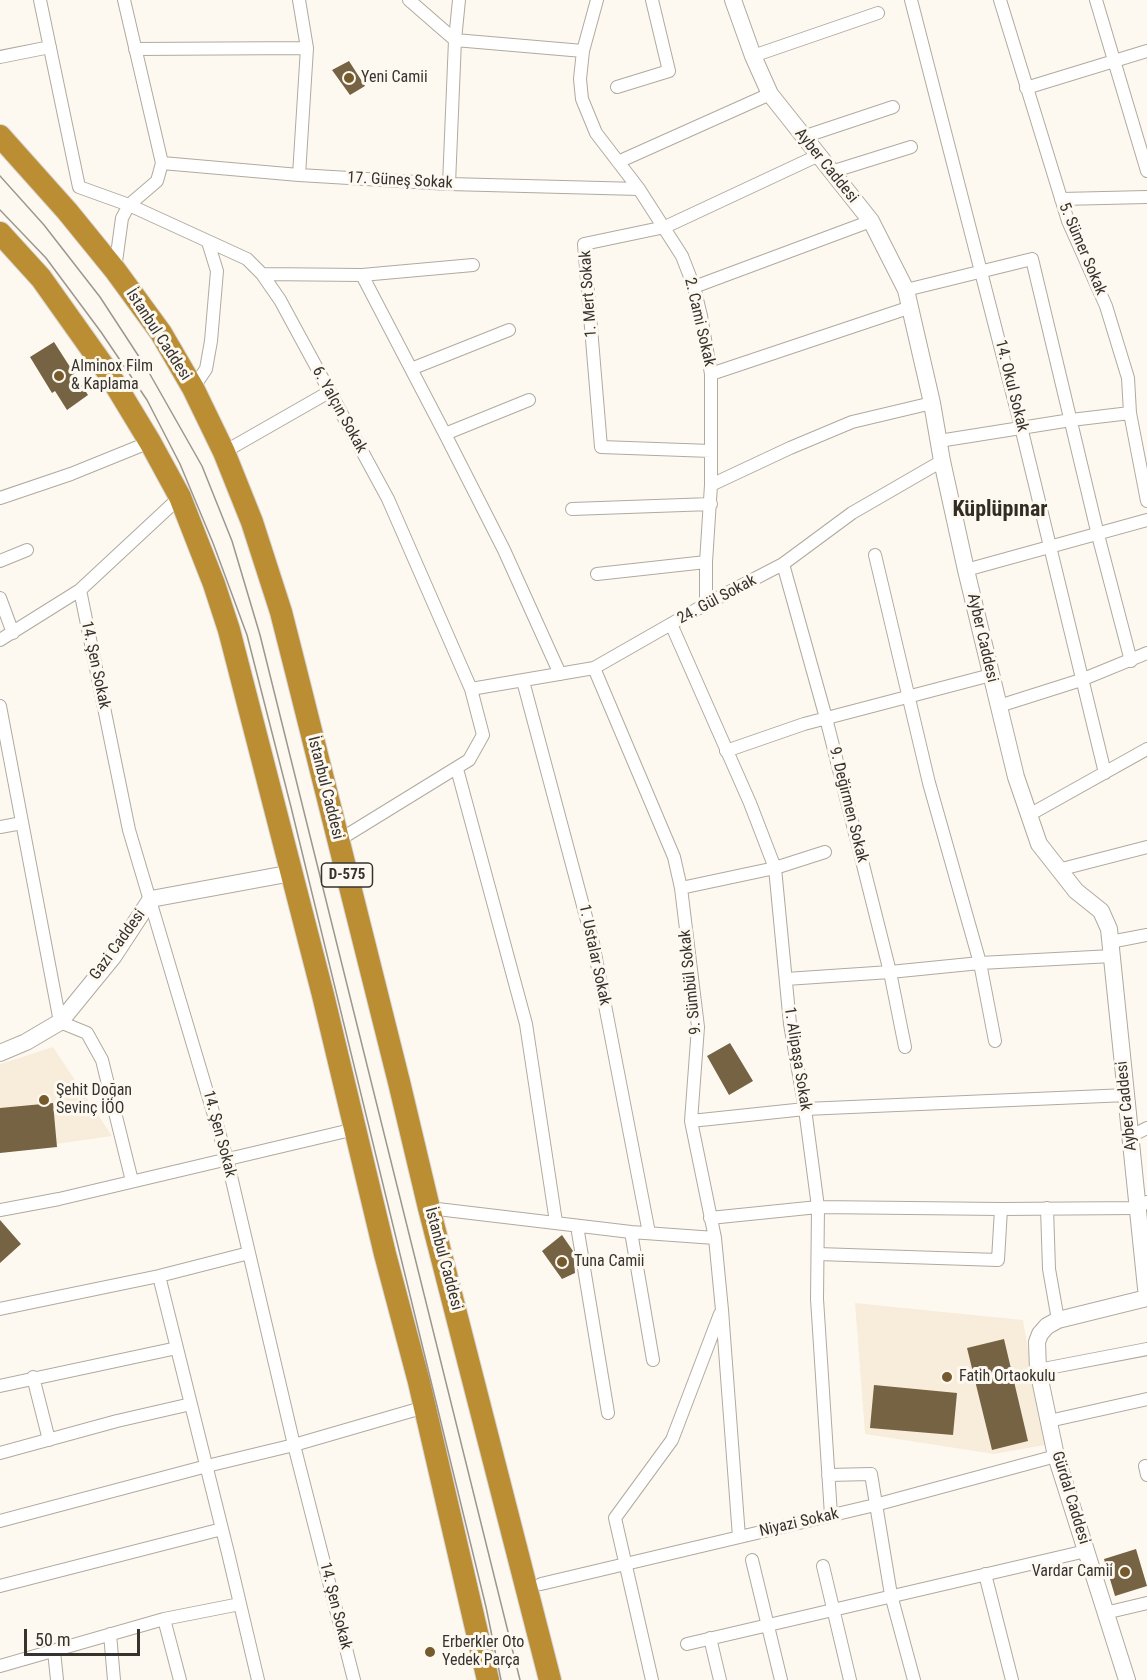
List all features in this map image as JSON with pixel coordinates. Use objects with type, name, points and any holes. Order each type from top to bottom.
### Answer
[{"type":"highway","name":"İstanbul Caddesi","points":[[0,136],[115,270],[155,325],[193,388],[224,452],[252,522],[281,612],[429,1208],[550,1680]]},
{"type":"highway","points":[[0,233],[41,278],[107,371],[180,497],[214,584],[229,630],[292,873],[385,1254],[425,1407],[488,1680]]},
{"type":"main road","name":"Ayber Caddesi","points":[[733,0],[753,56],[770,94],[817,156],[871,221],[906,290],[966,570],[1016,777],[1039,844],[1076,891],[1101,911],[1109,929],[1131,1136],[1142,1205],[1147,1298]]},
{"type":"main road","name":"Gazi Caddesi","points":[[0,1053],[26,1042],[60,1022],[113,957],[151,899],[292,873]]},
{"type":"main road","points":[[1058,1320],[1147,1298]]},
{"type":"main road","name":"Gürdal Caddesi","points":[[1058,1320],[1047,1326],[1040,1334],[1037,1342],[1038,1370],[1056,1456],[1127,1680]]},
{"type":"street","points":[[0,57],[50,47],[40,0]]},
{"type":"street","points":[[115,270],[122,218],[129,205],[157,181],[162,163],[135,49],[127,0]]},
{"type":"street","points":[[299,0],[307,48],[299,175]]},
{"type":"street","points":[[409,0],[456,40],[584,51]]},
{"type":"street","points":[[449,184],[459,0]]},
{"type":"street","name":"2. Cami Sokak","points":[[597,0],[584,51],[580,79],[582,99],[596,133],[639,189],[682,256],[694,287],[711,374],[711,504],[706,562],[706,604]]},
{"type":"street","points":[[617,87],[669,71],[652,0]]},
{"type":"street","name":"14. Okul Sokak","points":[[911,0],[1021,427],[1105,773]]},
{"type":"street","name":"5. Sümer Sokak","points":[[1000,0],[1068,221],[1106,306],[1128,378],[1130,413],[1147,501]]},
{"type":"street","points":[[1097,0],[1147,171]]},
{"type":"street","points":[[753,56],[878,13]]},
{"type":"street","name":"6. Yalçın Sokak","points":[[50,47],[79,186],[129,205],[247,259],[262,274],[280,300],[388,499],[471,689],[483,735],[469,760],[458,769]]},
{"type":"street","points":[[135,49],[307,48]]},
{"type":"street","points":[[1026,88],[1147,51]]},
{"type":"street","points":[[618,162],[770,94]]},
{"type":"street","points":[[803,137],[893,107]]},
{"type":"street","points":[[831,172],[911,147]]},
{"type":"street","name":"1. Mert Sokak","points":[[711,451],[601,447],[584,244],[665,227],[817,156]]},
{"type":"street","name":"17. Güneş Sokak","points":[[162,163],[299,175],[449,184],[639,189]]},
{"type":"street","points":[[1061,199],[1147,197]]},
{"type":"street","points":[[694,287],[871,221]]},
{"type":"street","points":[[193,388],[206,369],[211,341],[217,270],[208,242]]},
{"type":"street","points":[[906,290],[1032,259],[1098,535],[1131,661]]},
{"type":"street","points":[[262,274],[362,275],[472,265]]},
{"type":"street","points":[[362,275],[504,550],[560,674]]},
{"type":"street","points":[[711,374],[911,307]]},
{"type":"street","points":[[411,369],[508,330]]},
{"type":"street","points":[[224,452],[329,392]]},
{"type":"street","points":[[446,434],[529,400]]},
{"type":"street","points":[[711,486],[790,448],[852,422],[932,403]]},
{"type":"street","points":[[939,441],[1021,427],[1130,413]]},
{"type":"street","points":[[0,498],[71,474],[150,442]]},
{"type":"street","name":"24. Gül Sokak","points":[[471,689],[594,668],[706,604],[783,564],[852,513],[942,461]]},
{"type":"street","points":[[0,640],[80,590],[180,497]]},
{"type":"street","points":[[572,509],[711,504]]},
{"type":"street","points":[[966,570],[1147,520]]},
{"type":"street","points":[[0,561],[27,550]]},
{"type":"street","points":[[875,555],[929,783],[980,963],[995,1041]]},
{"type":"street","points":[[597,574],[706,562]]},
{"type":"street","name":"9. Değirmen Sokak","points":[[783,564],[826,718],[890,972],[905,1047]]},
{"type":"street","name":"14. Şen Sokak","points":[[80,590],[129,830],[227,1159],[294,1445],[354,1680]]},
{"type":"street","points":[[0,598],[13,633]]},
{"type":"street","name":"1. Alipaşa Sokak","points":[[671,624],[750,803],[775,868],[790,1024],[819,1207],[817,1299],[831,1515]]},
{"type":"street","points":[[999,706],[1081,680],[1147,653]]},
{"type":"street","name":"9. Sümbül Sokak","points":[[594,668],[674,856],[681,888],[698,1027],[691,1121],[715,1239],[739,1537]]},
{"type":"street","points":[[726,751],[826,718],[991,675]]},
{"type":"street","name":"1. Ustalar Sokak","points":[[523,681],[593,943],[649,1233]]},
{"type":"street","points":[[0,706],[60,1022],[87,1033],[102,1060],[132,1181]]},
{"type":"street","points":[[1029,815],[1147,749]]},
{"type":"street","points":[[339,840],[458,769],[526,1024],[556,1222]]},
{"type":"street","points":[[0,827],[22,823]]},
{"type":"street","points":[[1058,870],[1147,847]]},
{"type":"street","points":[[681,888],[775,868],[825,852]]},
{"type":"street","points":[[786,979],[890,972],[1111,949],[1147,935]]},
{"type":"street","points":[[691,1121],[805,1109],[1127,1095]]},
{"type":"street","points":[[1131,1136],[1147,1128]]},
{"type":"street","points":[[0,1210],[355,1129]]},
{"type":"street","points":[[710,1218],[819,1207],[1001,1209],[1142,1205]]},
{"type":"street","points":[[429,1208],[631,1232],[715,1239]]},
{"type":"street","points":[[1047,1208],[1049,1269],[1058,1320]]},
{"type":"street","points":[[818,1254],[998,1260],[1001,1209]]},
{"type":"street","points":[[577,1226],[608,1413]]},
{"type":"street","points":[[631,1232],[653,1360]]},
{"type":"street","points":[[0,1309],[159,1276],[249,1253]]},
{"type":"street","points":[[159,1276],[258,1680]]},
{"type":"street","points":[[652,1680],[615,1518],[672,1440],[722,1310]]},
{"type":"street","points":[[0,1386],[33,1377],[177,1348]]},
{"type":"street","points":[[1038,1370],[1147,1349]]},
{"type":"street","points":[[33,1377],[49,1440]]},
{"type":"street","points":[[1049,1421],[1147,1399]]},
{"type":"street","points":[[0,1453],[191,1404]]},
{"type":"street","points":[[0,1521],[294,1445],[425,1407]]},
{"type":"street","name":"Niyazi Sokak","points":[[541,1584],[831,1515],[1056,1456]]},
{"type":"street","points":[[828,1475],[871,1474],[891,1595],[914,1680]]},
{"type":"street","points":[[0,1586],[222,1529]]},
{"type":"street","points":[[687,1644],[1086,1551]]},
{"type":"street","points":[[752,1560],[781,1680]]},
{"type":"street","points":[[823,1566],[850,1680]]},
{"type":"street","points":[[985,1574],[1012,1680]]},
{"type":"street","points":[[1105,1613],[1147,1603]]},
{"type":"street","points":[[0,1666],[164,1619],[240,1604]]},
{"type":"street","points":[[164,1619],[180,1680]]},
{"type":"street","points":[[110,1634],[114,1680]]},
{"type":"street","points":[[710,1638],[720,1680]]},
{"type":"street","points":[[54,1650],[57,1680]]},
{"type":"shaded area","name":"Şehit Doğan Sevinç İÖO","points":[[53,1047],[112,1136],[0,1152],[0,1064]]},
{"type":"shaded area","name":"Fatih Ortaokulu","points":[[855,1303],[1023,1320],[1045,1445],[994,1454],[865,1434]]},
{"type":"building","name":"Yeni Camii","points":[[349,61],[365,86],[350,95],[332,70]]},
{"type":"building","points":[[54,342],[88,395],[67,410],[55,391],[52,393],[30,357]]},
{"type":"building","points":[[730,1043],[753,1081],[729,1095],[707,1056]]},
{"type":"building","points":[[53,1103],[57,1147],[0,1153],[0,1108]]},
{"type":"building","points":[[0,1220],[21,1244],[0,1263]]},
{"type":"building","name":"Tuna Camii","points":[[562,1235],[573,1251],[575,1273],[562,1279],[542,1251]]},
{"type":"building","points":[[1004,1339],[1028,1441],[992,1450],[967,1348]]},
{"type":"building","points":[[874,1385],[957,1393],[953,1435],[870,1428]]},
{"type":"building","name":"Vardar Camii","points":[[1136,1549],[1147,1586],[1115,1596],[1104,1559]]},
{"type":"tram line","points":[[0,176],[44,225],[100,297],[147,369],[202,466],[232,541],[260,635],[520,1680]]},
{"type":"tram line","points":[[0,210],[46,258],[101,332],[147,400],[180,464],[213,543],[247,635],[486,1607],[501,1680]]},
{"type":"place","name":"Yeni Camii","points":[[349,78]]},
{"type":"place","name":"Alminox Film & Kaplama","points":[[59,376]]},
{"type":"place","name":"Şehit Doğan Sevinç İÖO","points":[[44,1100]]},
{"type":"place","name":"Tuna Camii","points":[[562,1262]]},
{"type":"place","name":"Fatih Ortaokulu","points":[[947,1377]]},
{"type":"place","name":"Vardar Camii","points":[[1125,1572]]},
{"type":"place","name":"Erberkler Oto Yedek Parça","points":[[430,1652]]},
{"type":"district","name":"Küplüpınar","points":[[1000,510]]}]
